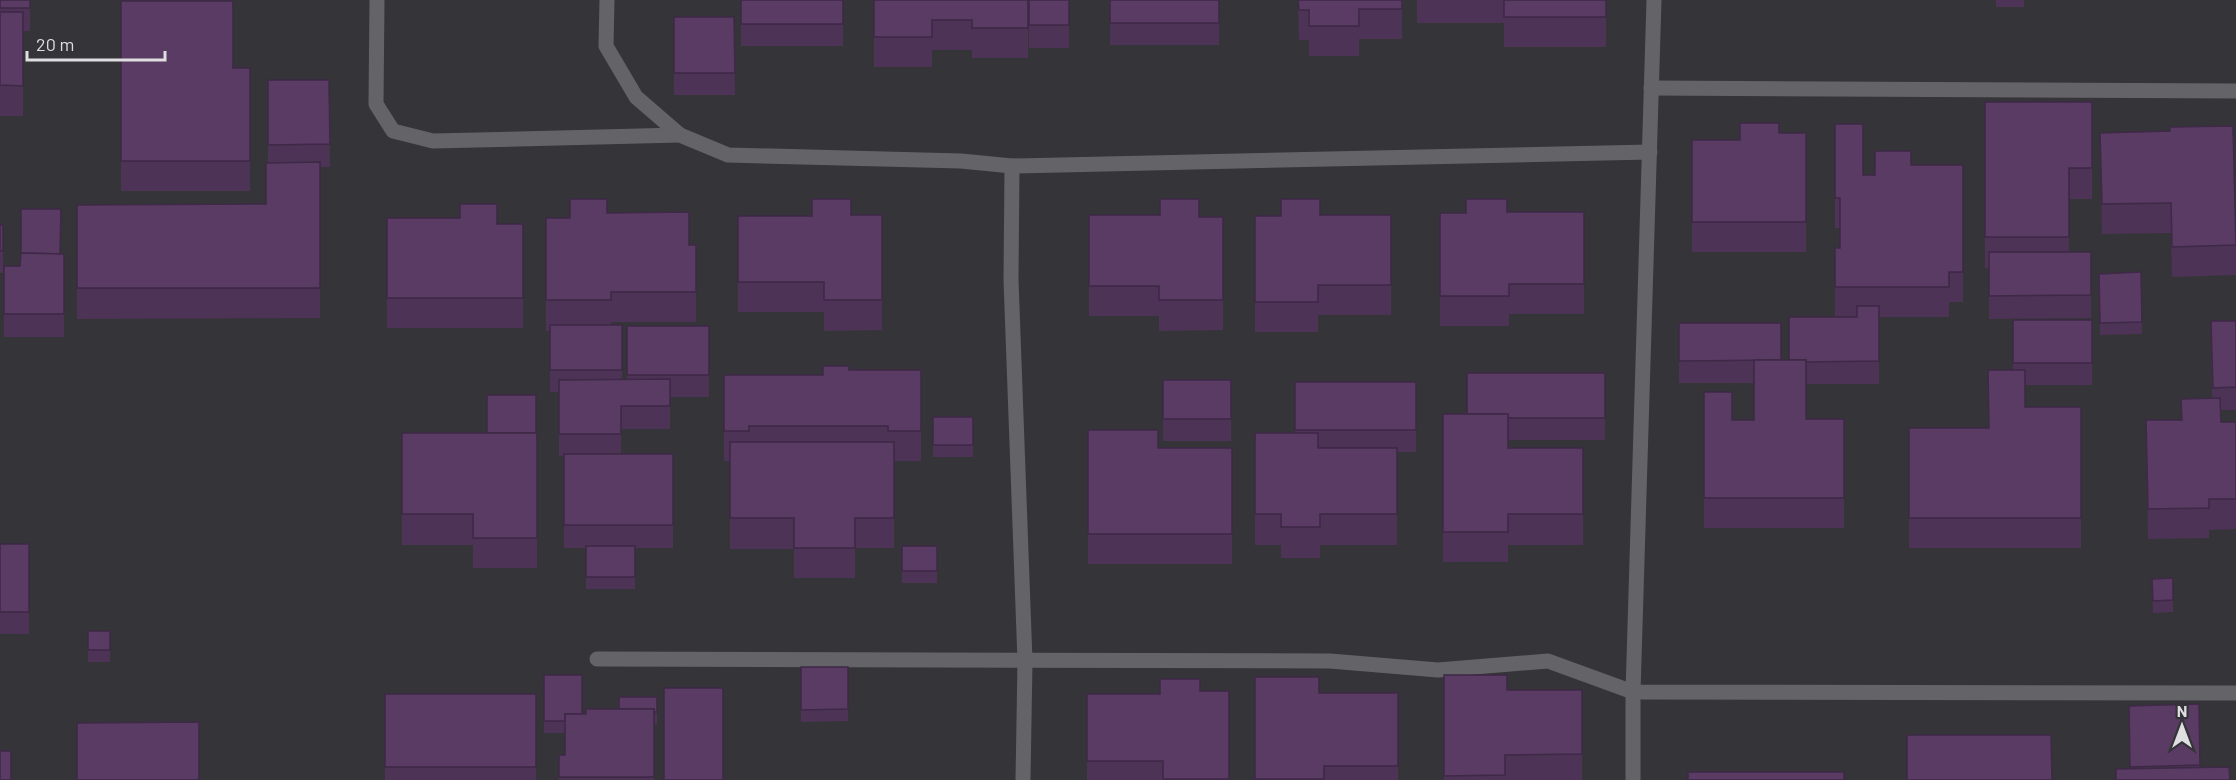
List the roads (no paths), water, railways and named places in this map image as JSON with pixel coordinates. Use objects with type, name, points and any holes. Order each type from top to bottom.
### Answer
[{"type":"street","points":[[376,0],[376,104],[393,131],[433,141],[680,135]]},
{"type":"street","points":[[607,0],[606,46],[636,97],[680,135],[728,155],[961,161],[1012,166],[1650,152]]},
{"type":"street","points":[[1633,780],[1633,692],[1654,0]]},
{"type":"street","points":[[1651,88],[2236,92]]},
{"type":"street","points":[[1012,166],[1011,280],[1025,661],[1023,780]]},
{"type":"street","points":[[597,659],[1330,661],[1438,670],[1548,661],[1633,692],[2236,693]]}]
